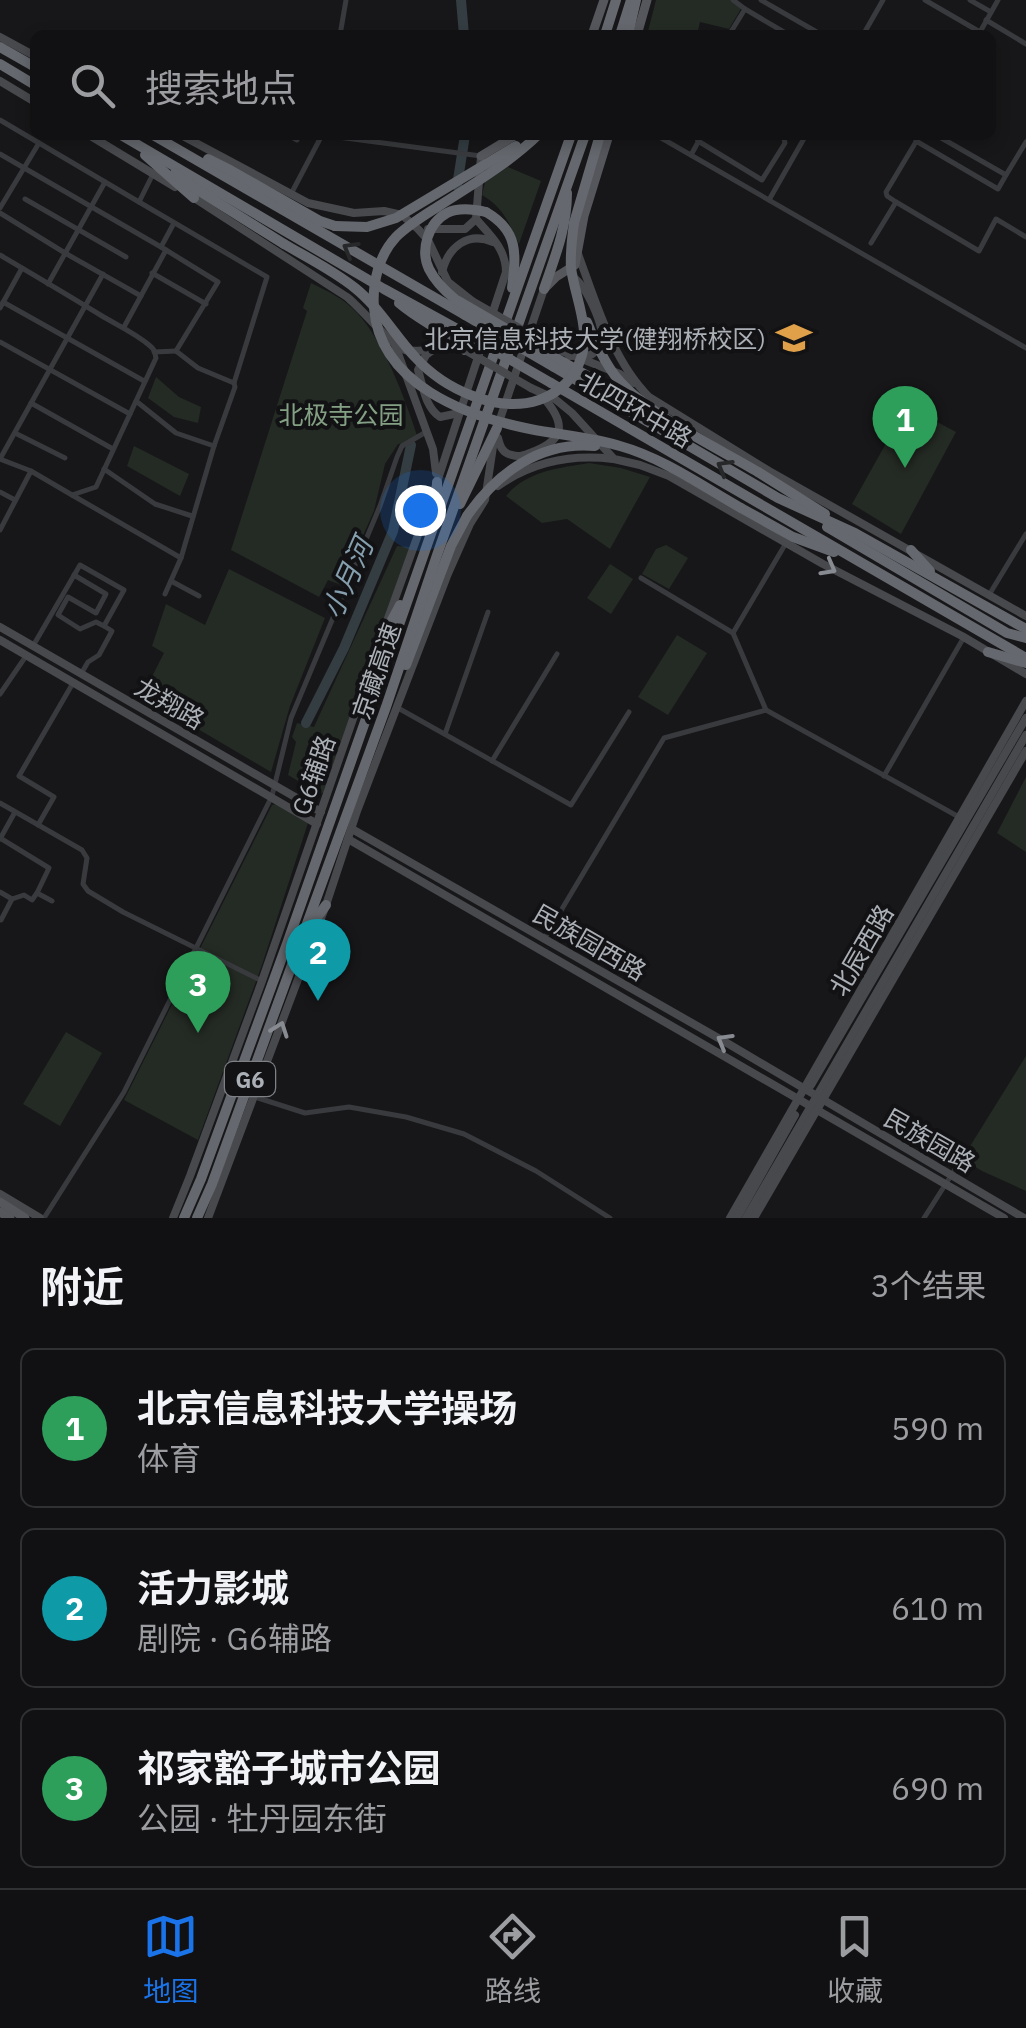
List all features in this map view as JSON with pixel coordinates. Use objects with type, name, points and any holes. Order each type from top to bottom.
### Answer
[{"type":"highway","points":[[622,30],[634,0]]},
{"type":"highway","points":[[629,30],[634,0]]},
{"type":"highway","points":[[606,30],[615,6]]},
{"type":"highway","points":[[3,49],[30,64]]},
{"type":"highway","points":[[0,64],[30,81]]},
{"type":"highway","points":[[127,140],[194,198]]},
{"type":"highway","name":"北四环中路","points":[[129,140],[1026,660]]},
{"type":"highway","name":"北四环中路","points":[[163,140],[465,315],[555,358],[651,424],[778,498],[855,533],[1026,629]]},
{"type":"highway","points":[[165,140],[230,170],[320,221],[335,226],[367,227],[396,218],[528,140]]},
{"type":"highway","points":[[530,140],[504,163],[396,237],[383,258],[374,287],[375,319],[390,356],[410,378],[459,407],[528,429],[619,446],[670,468],[793,537],[859,560]]},
{"type":"highway","name":"京藏高速","points":[[184,1218],[288,941],[568,140]]},
{"type":"highway","name":"京藏高速","points":[[198,1218],[360,774],[392,707],[436,555],[583,140]]},
{"type":"highway","points":[[156,156],[188,184],[359,290],[432,372],[468,394],[501,403],[527,403],[562,388],[582,356],[584,342],[571,265],[574,223],[599,140]]},
{"type":"highway","points":[[544,289],[567,215],[567,184]]},
{"type":"highway","points":[[508,313],[515,247],[505,225],[472,208],[447,213],[429,233],[426,247],[430,271],[455,299],[555,358]]},
{"type":"highway","points":[[384,290],[414,316],[465,350]]},
{"type":"highway","points":[[576,294],[596,346],[628,390],[660,414],[855,533]]},
{"type":"highway","points":[[436,555],[496,428]]},
{"type":"highway","points":[[392,707],[451,546],[480,497],[507,471],[557,448],[590,445],[670,468]]},
{"type":"highway","points":[[437,482],[437,512]]},
{"type":"highway","points":[[778,498],[1007,633],[1026,638]]},
{"type":"highway","points":[[911,550],[938,579]]},
{"type":"highway","points":[[378,646],[416,574]]},
{"type":"highway","points":[[988,652],[1026,660]]},
{"type":"highway","points":[[357,811],[360,774]]},
{"type":"highway","points":[[300,940],[326,905]]},
{"type":"main road","points":[[594,30],[604,0]]},
{"type":"main road","points":[[638,30],[646,0]]},
{"type":"main road","points":[[482,156],[508,140]]},
{"type":"main road","points":[[544,289],[575,265],[578,239],[607,140]]},
{"type":"main road","points":[[0,1202],[26,1218]]},
{"type":"main road","points":[[0,1212],[10,1218]]},
{"type":"street","points":[[341,30],[346,0]]},
{"type":"street","points":[[733,0],[782,30]]},
{"type":"street","points":[[762,0],[813,30]]},
{"type":"street","points":[[866,30],[883,0]]},
{"type":"street","points":[[925,0],[973,30]]},
{"type":"street","points":[[970,0],[991,12]]},
{"type":"street","points":[[981,30],[998,0]]},
{"type":"street","points":[[732,30],[745,5]]},
{"type":"street","points":[[986,20],[1026,44]]},
{"type":"street","points":[[0,37],[30,53]]},
{"type":"street","points":[[0,81],[30,99]]},
{"type":"street","points":[[0,120],[30,138]]},
{"type":"street","points":[[34,140],[267,277],[181,558],[165,594]]},
{"type":"street","points":[[98,140],[347,297],[395,345],[406,351],[450,346],[465,350]]},
{"type":"street","points":[[199,140],[308,203],[354,213],[384,211],[402,216],[428,240],[442,272],[458,291],[555,358],[591,355],[602,341],[602,331],[581,282],[564,274]]},
{"type":"street","points":[[290,195],[320,140]]},
{"type":"street","points":[[363,140],[482,156],[481,215],[499,246]]},
{"type":"street","points":[[664,140],[1026,348]]},
{"type":"street","points":[[690,155],[698,140]]},
{"type":"street","points":[[703,140],[762,180],[784,140]]},
{"type":"street","points":[[769,200],[803,140]]},
{"type":"street","points":[[917,140],[887,196],[979,251],[996,219],[1026,238]]},
{"type":"street","points":[[921,140],[998,188],[1026,142]]},
{"type":"street","points":[[945,140],[1006,175]]},
{"type":"street","points":[[39,143],[0,210],[141,296]]},
{"type":"street","points":[[0,154],[218,282],[176,351]]},
{"type":"street","points":[[139,202],[153,174]]},
{"type":"street","points":[[48,284],[104,182]]},
{"type":"street","points":[[0,187],[9,193]]},
{"type":"street","points":[[25,199],[126,257]]},
{"type":"street","points":[[872,243],[896,202]]},
{"type":"street","points":[[418,229],[465,230],[481,215]]},
{"type":"street","points":[[123,328],[174,223]]},
{"type":"street","points":[[442,272],[448,252],[460,244],[484,238],[499,246]]},
{"type":"street","name":"G6辅路","points":[[173,1218],[262,981],[504,286],[506,264],[499,246]]},
{"type":"street","points":[[578,254],[610,334],[638,386]]},
{"type":"street","points":[[0,255],[153,347],[156,358],[96,487],[72,495]]},
{"type":"street","points":[[22,268],[2,304],[145,381]]},
{"type":"street","points":[[152,273],[206,304]]},
{"type":"street","points":[[102,274],[0,459],[31,471],[181,558]]},
{"type":"street","points":[[485,500],[496,428],[544,289]]},
{"type":"street","points":[[0,342],[130,414]]},
{"type":"street","points":[[395,345],[436,464],[437,482]]},
{"type":"street","points":[[436,348],[426,355],[418,370],[428,404],[440,417],[459,413]]},
{"type":"street","name":"北四环中路","points":[[465,350],[555,399],[614,459],[669,476],[1026,674]]},
{"type":"street","points":[[154,352],[176,351],[198,368],[234,383]]},
{"type":"street","points":[[569,356],[620,374],[638,386]]},
{"type":"street","name":"北四环中路","points":[[638,386],[664,408],[1026,616]]},
{"type":"street","points":[[496,428],[499,444],[511,455],[521,456],[551,444],[560,427],[558,417],[540,394]]},
{"type":"street","points":[[136,401],[176,434],[214,446]]},
{"type":"street","points":[[31,403],[114,449]]},
{"type":"street","points":[[0,1194],[42,1218],[124,1092],[272,796],[291,718],[380,506],[396,456],[402,446],[426,432]]},
{"type":"street","points":[[15,433],[65,458]]},
{"type":"street","points":[[208,1218],[326,905],[392,707],[470,524],[497,487],[532,466],[571,458],[614,459]]},
{"type":"street","points":[[104,469],[156,504],[192,516]]},
{"type":"street","points":[[1,527],[31,471]]},
{"type":"street","points":[[0,492],[16,500]]},
{"type":"street","points":[[988,595],[1026,534]]},
{"type":"street","points":[[734,633],[786,543]]},
{"type":"street","points":[[33,646],[80,565],[124,590],[103,624]]},
{"type":"street","points":[[74,576],[106,594],[96,612],[68,597],[58,615],[80,629],[96,622],[112,631],[99,655],[88,662],[81,674]]},
{"type":"street","points":[[641,578],[734,633],[766,710],[959,817]]},
{"type":"street","points":[[171,580],[199,596]]},
{"type":"street","points":[[445,734],[488,612]]},
{"type":"street","name":"龙翔路","points":[[0,628],[321,812]]},
{"type":"street","points":[[884,776],[964,638]]},
{"type":"street","name":"龙翔路","points":[[0,640],[317,824]]},
{"type":"street","points":[[492,761],[557,654]]},
{"type":"street","points":[[0,694],[26,656]]},
{"type":"street","points":[[38,825],[54,797],[19,776],[73,683]]},
{"type":"street","name":"北辰西路","points":[[746,1218],[926,877],[1025,705]]},
{"type":"street","points":[[392,707],[571,805],[629,712]]},
{"type":"street","points":[[544,939],[664,738],[766,710]]},
{"type":"street","name":"北辰西路","points":[[734,1218],[940,886],[1022,737],[1026,718]]},
{"type":"street","name":"北辰西路","points":[[754,1218],[839,1028],[1022,737]]},
{"type":"street","name":"北辰西路","points":[[810,1098],[918,936],[1026,751]]},
{"type":"street","points":[[0,802],[82,850],[88,858],[83,884],[88,891],[262,981]]},
{"type":"street","points":[[0,892],[12,899],[24,896],[32,900],[49,868],[0,839],[16,812]]},
{"type":"street","name":"民族园西路","points":[[352,829],[727,1042],[810,1098]]},
{"type":"street","name":"民族园西路","points":[[348,840],[810,1098]]},
{"type":"street","points":[[926,877],[939,868]]},
{"type":"street","points":[[940,886],[953,876]]},
{"type":"street","points":[[38,892],[52,900]]},
{"type":"street","points":[[2,920],[12,899]]},
{"type":"street","points":[[918,936],[921,918]]},
{"type":"street","points":[[839,1028],[853,1015]]},
{"type":"street","points":[[256,1097],[305,1113],[349,1108],[464,1134],[536,1170],[610,1218]]},
{"type":"street","name":"民族园路","points":[[810,1098],[1004,1218]]},
{"type":"street","points":[[924,1218],[961,1160]]},
{"type":"street","name":"民族园路","points":[[948,1180],[1024,1218]]},
{"type":"green space","points":[[656,0],[731,0],[742,7],[729,29],[700,22],[698,30],[648,30]]},
{"type":"green space","points":[[508,167],[541,181],[519,244],[500,210],[482,195],[485,182]]},
{"type":"green space","name":"北极寺公园","points":[[311,283],[346,303],[373,333],[418,438],[398,444],[385,464],[374,511],[341,585],[328,580],[319,597],[231,550],[307,311],[303,308]]},
{"type":"green space","points":[[156,377],[179,397],[201,407],[198,423],[174,417],[148,398]]},
{"type":"green space","points":[[907,406],[956,432],[901,534],[852,504]]},
{"type":"green space","points":[[134,446],[189,474],[180,496],[127,466]]},
{"type":"green space","points":[[589,463],[650,477],[610,549],[567,519],[542,523],[506,496],[533,476]]},
{"type":"green space","points":[[666,545],[688,558],[669,589],[642,574],[656,549]]},
{"type":"green space","points":[[397,546],[410,547],[324,792],[320,794],[288,775],[296,742],[292,737],[297,723],[314,727]]},
{"type":"green space","points":[[610,564],[633,579],[611,614],[587,598]]},
{"type":"green space","points":[[229,569],[325,618],[290,706],[271,772],[142,696],[164,653],[152,646],[166,604],[205,625]]},
{"type":"green space","points":[[677,635],[707,653],[668,715],[638,697]]},
{"type":"green space","points":[[1026,777],[1026,852],[997,833]]},
{"type":"green space","points":[[272,805],[308,823],[262,965],[198,1140],[124,1100]]},
{"type":"green space","points":[[66,1032],[102,1053],[60,1126],[23,1104]]},
{"type":"green space","points":[[1026,1056],[1026,1191],[962,1159]]},
{"type":"waterway","name":"小月河","points":[[461,0],[464,30]]},
{"type":"waterway","name":"小月河","points":[[457,186],[464,140]]},
{"type":"waterway","name":"小月河","points":[[306,723],[344,648],[393,531],[411,445]]},
{"type":"place","name":"北京信息科技大学(健翔桥校区)","points":[[794,338]]},
{"type":"place","name":"北京信息科技大学操场","points":[[905,468]]},
{"type":"place","name":"活力影城","points":[[318,1001]]},
{"type":"place","name":"祁家豁子城市公园","points":[[198,1033]]}]
